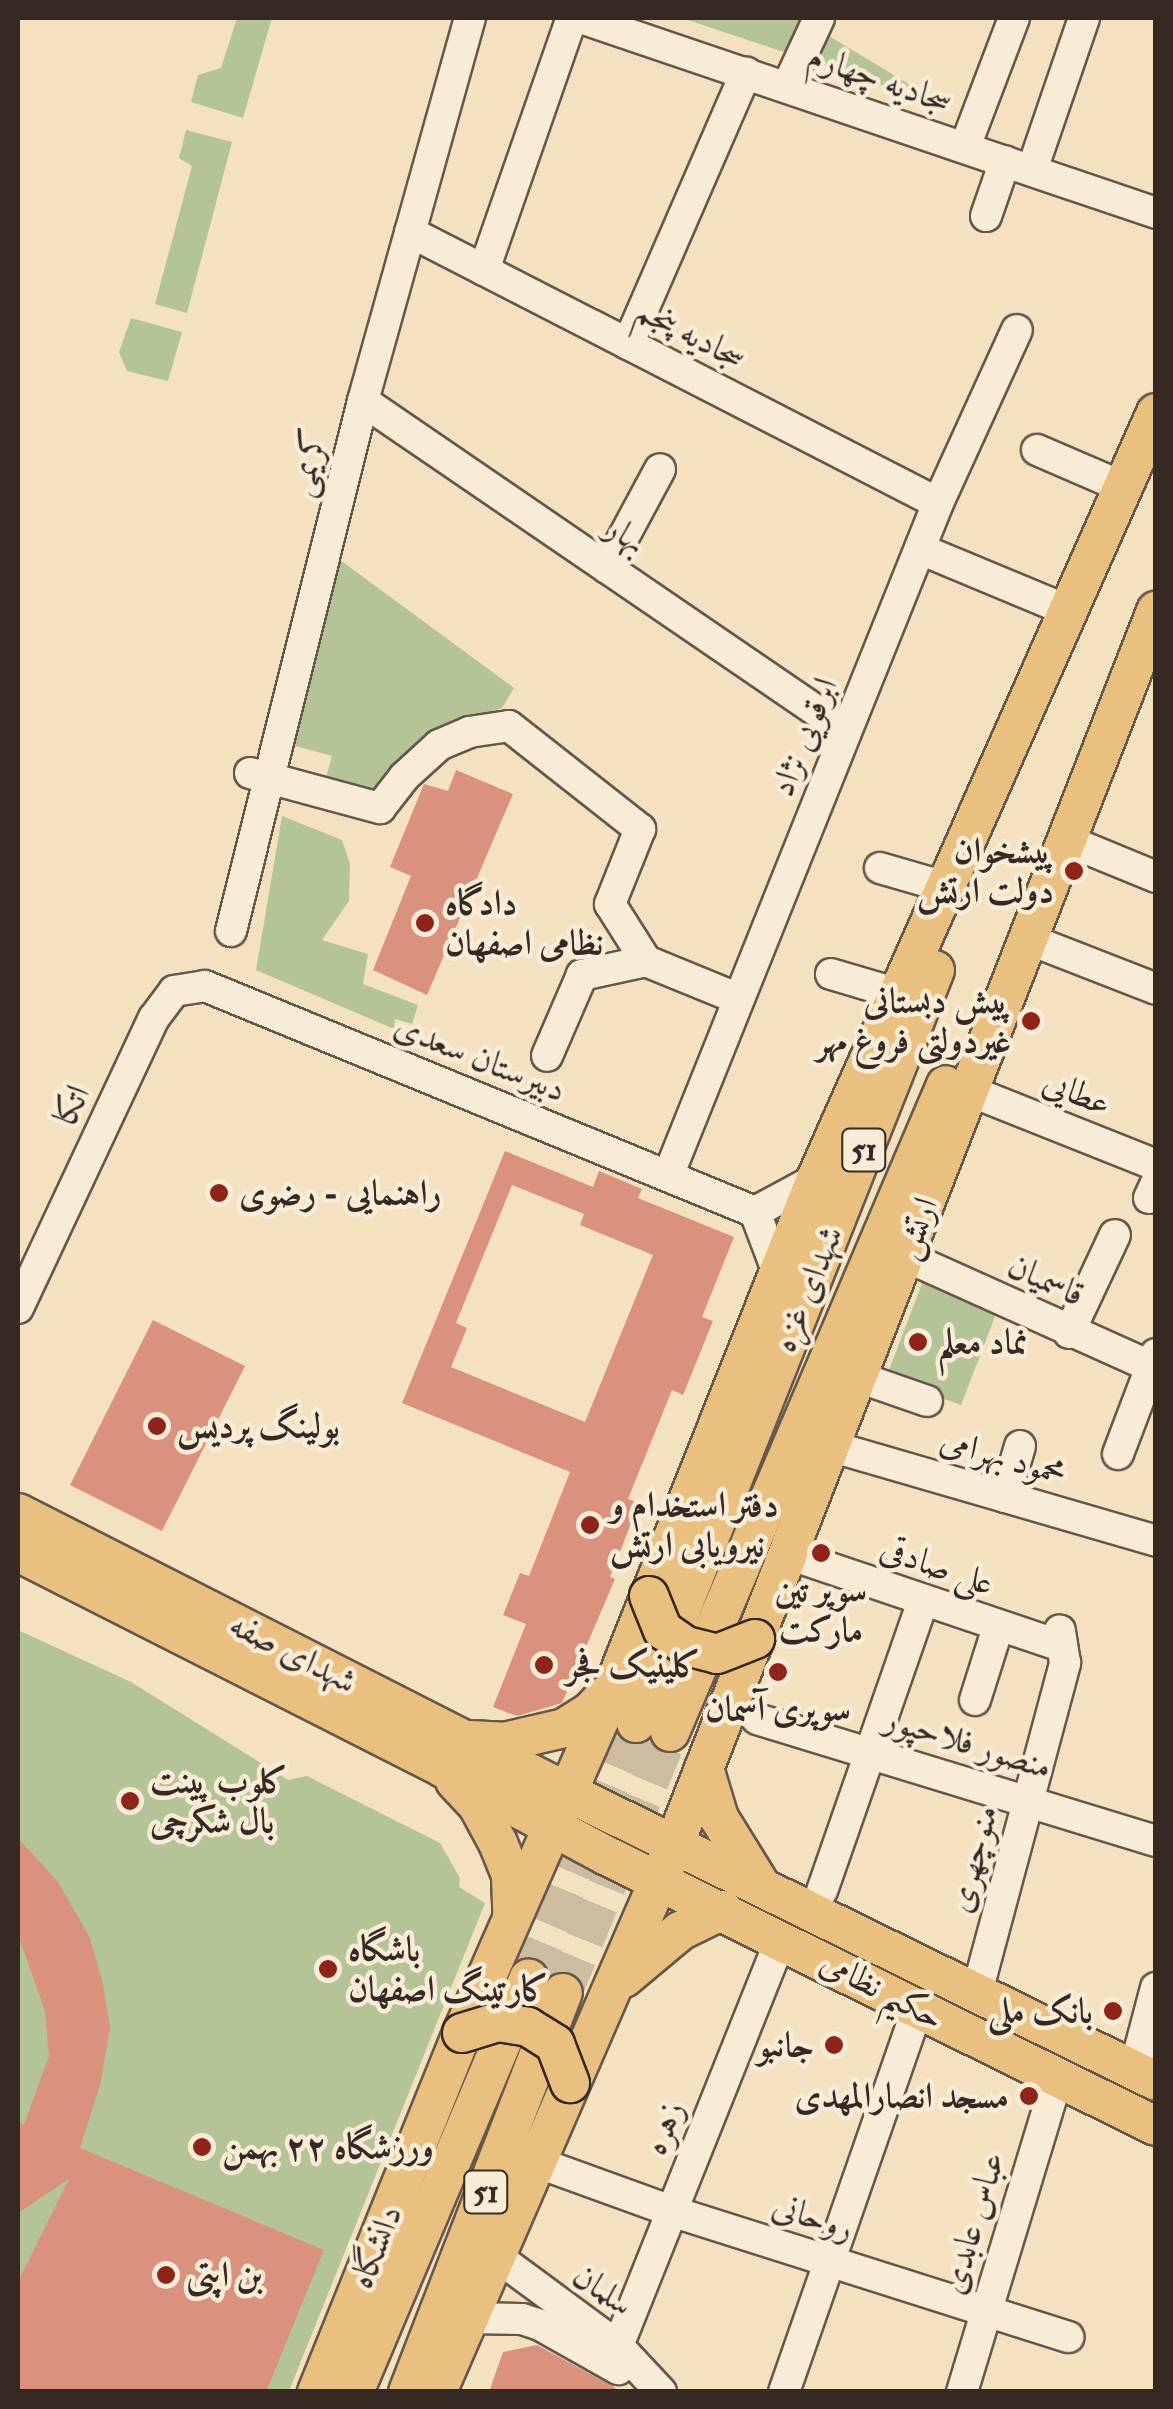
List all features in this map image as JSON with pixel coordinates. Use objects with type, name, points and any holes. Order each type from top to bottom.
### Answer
[{"type":"main road","name":"51","points":[[1085,575],[1156,413]]},
{"type":"main road","points":[[568,1792],[816,1179],[1085,575]]},
{"type":"main road","name":"شهدای غزه","points":[[1085,575],[1028,736],[653,1727],[1156,608]]},
{"type":"main road","name":"ارتش","points":[[691,1895],[675,1844],[1066,840],[1145,668],[1156,608]]},
{"type":"main road","name":"شهدای صفه","points":[[18,1513],[455,1754],[554,1828],[607,1856]]},
{"type":"main road","name":"شهدای صفه","points":[[18,1552],[455,1754],[568,1792],[622,1817]]},
{"type":"main road","points":[[648,1596],[663,1630],[686,1646],[717,1654],[755,1639]]},
{"type":"main road","points":[[512,1916],[511,1876],[455,1754],[564,1728],[590,1712],[614,1686]]},
{"type":"main road","points":[[704,1768],[719,1818],[760,1884]]},
{"type":"main road","name":"دانشگاه","points":[[317,2392],[462,2033],[568,1792]]},
{"type":"main road","name":"حکیم نظامی","points":[[622,1817],[760,1884],[818,1901],[976,1992],[1145,2076]]},
{"type":"main road","name":"حکیم نظامی","points":[[607,1856],[1156,2126]]},
{"type":"main road","points":[[691,1895],[684,1888],[685,1869],[700,1859],[710,1860]]},
{"type":"main road","points":[[436,2392],[609,1995],[691,1895]]},
{"type":"main road","points":[[609,1995],[642,1959],[680,1931],[691,1895]]},
{"type":"main road","name":"51","points":[[354,2392],[546,1985],[408,2392]]},
{"type":"main road","points":[[462,2033],[498,2022],[528,2027],[556,2044],[570,2084]]},
{"type":"street","name":"کریمی","points":[[231,931],[257,775],[470,18]]},
{"type":"street","points":[[484,270],[572,18]]},
{"type":"street","name":"سجادیه چهارم","points":[[581,18],[639,27],[746,73],[1156,212]]},
{"type":"street","points":[[787,86],[819,18]]},
{"type":"street","points":[[965,147],[1014,18]]},
{"type":"street","points":[[986,216],[1019,165],[1084,18]]},
{"type":"street","points":[[628,344],[746,73]]},
{"type":"street","name":"سجادیه پنجم","points":[[410,232],[938,503]]},
{"type":"street","name":"ابرقویی نژاد","points":[[668,1176],[938,503],[1017,330]]},
{"type":"street","name":"بهار","points":[[362,401],[846,732]]},
{"type":"street","points":[[1038,450],[1124,487]]},
{"type":"street","points":[[607,568],[660,470]]},
{"type":"street","points":[[920,549],[1068,612]]},
{"type":"street","points":[[257,775],[380,808],[404,777],[439,746],[469,732],[509,726],[640,828],[610,904],[646,961]]},
{"type":"street","points":[[1066,840],[1156,876]]},
{"type":"street","points":[[880,868],[946,887]]},
{"type":"street","points":[[1028,939],[1156,989]]},
{"type":"street","points":[[547,1056],[582,974],[646,961],[739,999]]},
{"type":"street","points":[[831,974],[898,994]]},
{"type":"street","name":"دبیرستان سعدی","points":[[174,992],[205,986],[755,1212]]},
{"type":"street","name":"اتکا","points":[[18,1308],[154,1018],[174,992]]},
{"type":"street","name":"عطایی","points":[[970,1091],[1156,1165]]},
{"type":"street","points":[[778,1273],[755,1212],[816,1179]]},
{"type":"street","points":[[1069,1333],[1115,1236]]},
{"type":"street","name":"قاسمیان","points":[[906,1256],[1069,1333],[1154,1363]]},
{"type":"street","points":[[1118,1454],[1154,1363]]},
{"type":"street","points":[[858,1378],[927,1401]]},
{"type":"street","name":"محمود بهرامی","points":[[830,1446],[1156,1541]]},
{"type":"street","points":[[1005,1497],[1020,1446]]},
{"type":"street","name":"علی صادقی","points":[[788,1554],[998,1627],[1061,1638]]},
{"type":"street","points":[[818,1901],[924,1601]]},
{"type":"street","points":[[975,1700],[998,1627]]},
{"type":"street","name":"منوچهری","points":[[976,1992],[1064,1663],[1061,1638]]},
{"type":"street","name":"منصور فلاحپور","points":[[757,1719],[1156,1841]]},
{"type":"street","name":"زهره","points":[[618,2346],[781,1939]]},
{"type":"street","points":[[1145,2076],[1156,1988]]},
{"type":"street","points":[[784,2392],[918,2008]]},
{"type":"street","name":"عباس عابدی","points":[[962,2392],[1058,2077]]},
{"type":"street","name":"روحانی","points":[[536,2162],[671,2211],[1068,2337]]},
{"type":"street","name":"سلمان","points":[[496,2256],[532,2287],[618,2346],[660,2392]]},
{"type":"street","points":[[532,2287],[516,2284],[507,2288],[503,2298],[506,2309],[592,2351],[660,2392]]},
{"type":"street","points":[[469,2318],[522,2319]]},
{"type":"green space","points":[[237,18],[272,18],[243,118],[191,102],[198,75],[221,68]]},
{"type":"green space","points":[[682,18],[799,18],[947,107]]},
{"type":"green space","points":[[186,130],[232,142],[187,313],[155,304],[192,166],[179,158]]},
{"type":"green space","points":[[131,318],[182,332],[168,381],[127,371],[119,352]]},
{"type":"green space","points":[[336,557],[514,688],[502,708],[430,734],[372,793],[325,781],[332,756],[292,745]]},
{"type":"green space","points":[[282,816],[342,840],[350,864],[349,901],[322,940],[368,954],[363,984],[418,1005],[412,1024],[395,1019],[394,1029],[256,970]]},
{"type":"green space","points":[[926,1273],[999,1306],[961,1405],[886,1378]]},
{"type":"green space","name":"ورزشگاه ۲۲ بهمن","points":[[18,1630],[131,1682],[288,1780],[307,1776],[440,1843],[460,1878],[459,1887],[485,1903],[289,2391],[18,2392]]},
{"type":"building","name":"دادگاه نظامی اصفهان","points":[[456,770],[513,794],[427,995],[373,970],[411,876],[390,867],[424,784],[448,791]]},
{"type":"building","points":[[505,1151],[593,1187],[599,1171],[642,1189],[638,1198],[734,1237],[702,1317],[713,1321],[683,1395],[672,1390],[628,1499],[639,1503],[610,1577],[615,1579],[562,1703],[517,1716],[493,1707],[526,1624],[503,1615],[520,1573],[529,1576],[570,1472],[402,1403]],"holes":[[[512,1185],[584,1214],[580,1225],[653,1255],[585,1422],[451,1367],[467,1328],[456,1323]]]},
{"type":"building","name":"بولینگ پردیس","points":[[153,1320],[245,1366],[162,1531],[70,1485]]},
{"type":"building","name":"بن اپتی","points":[[18,1838],[58,1882],[90,1938],[103,1985],[110,2028],[100,2085],[80,2148],[324,2250],[266,2392],[18,2392],[18,2282],[69,2179],[18,2213],[18,2122],[24,2125],[49,2056],[45,2011],[18,1935]]},
{"type":"building","points":[[537,2345],[620,2392],[489,2392],[503,2352]]},
{"type":"tunnel","points":[[529,1978],[636,1723]]},
{"type":"tunnel","points":[[563,1993],[670,1732]]},
{"type":"place","name":"پیشخوان دولت ارتش","points":[[1074,871]]},
{"type":"place","name":"دادگاه نظامی اصفهان","points":[[425,923]]},
{"type":"place","name":"پیش دبستانی غیردولتی فروغ مهر","points":[[1031,1021]]},
{"type":"place","name":"راهنمایی - رضوی","points":[[219,1193]]},
{"type":"place","name":"نماد معلم","points":[[918,1342]]},
{"type":"place","name":"بولینگ پردیس","points":[[157,1426]]},
{"type":"place","name":"دفتر استخدام و نیرویابی ارتش","points":[[590,1525]]},
{"type":"place","name":"سوپر تین مارکت","points":[[821,1553]]},
{"type":"place","name":"کلینیک فجر","points":[[544,1665]]},
{"type":"place","name":"سوپری آسمان","points":[[778,1672]]},
{"type":"place","name":"کلوب پینت بال شکرچی","points":[[130,1801]]},
{"type":"place","name":"باشگاه کارتینگ اصفهان","points":[[328,1969]]},
{"type":"place","name":"بانک ملی","points":[[1113,2011]]},
{"type":"place","name":"جانبو","points":[[834,2045]]},
{"type":"place","name":"مسجد انصارالمهدی","points":[[1029,2096]]},
{"type":"place","name":"ورزشگاه ۲۲ بهمن","points":[[202,2147]]},
{"type":"place","name":"بن اپتی","points":[[166,2275]]}]
